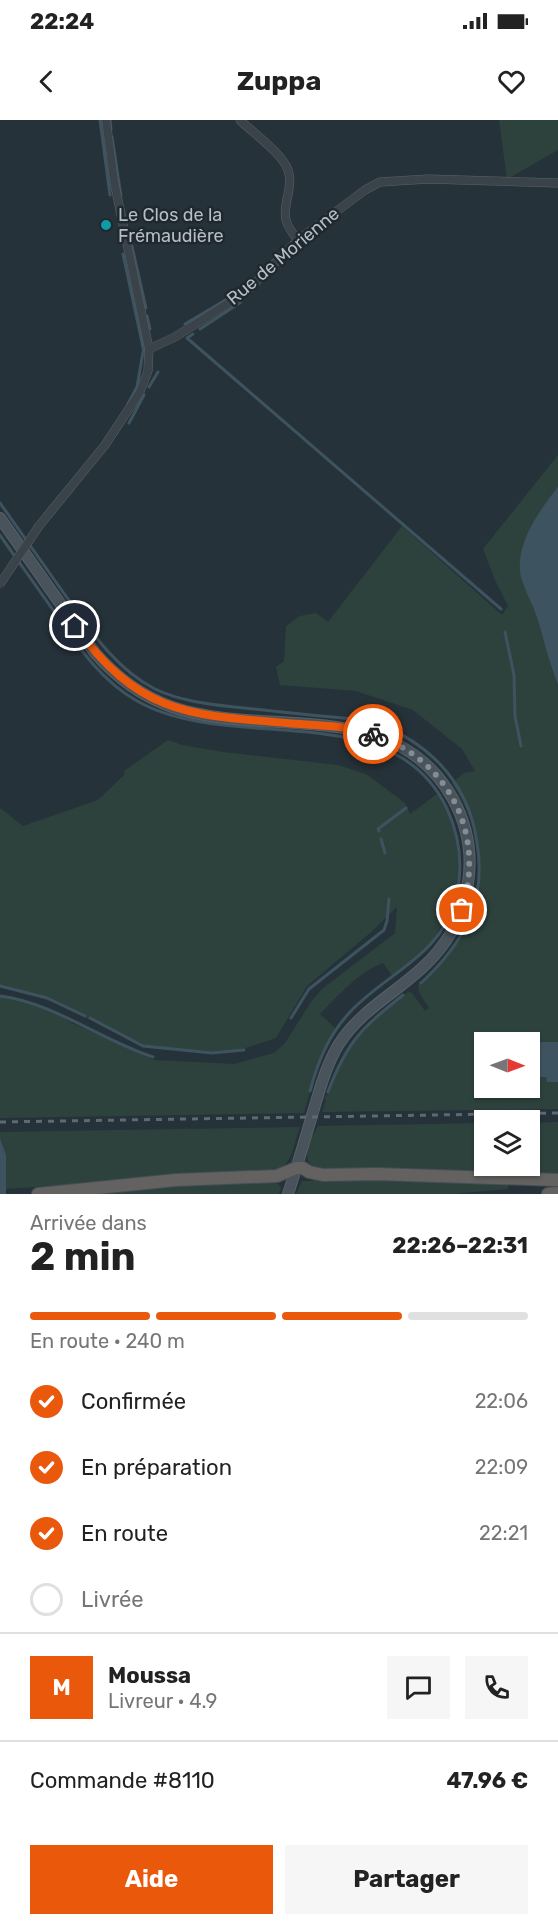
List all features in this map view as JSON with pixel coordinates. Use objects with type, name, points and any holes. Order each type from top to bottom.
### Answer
[{"type":"highway","points":[[38,1194],[176,1180],[277,1176],[303,1167],[309,1172],[323,1175],[378,1174],[558,1180]]},
{"type":"highway","points":[[548,1194],[558,1193]]},
{"type":"main road","points":[[0,518],[95,653],[135,689],[160,703],[198,714],[346,728],[377,736],[403,747],[429,767],[446,787],[458,809],[466,834],[470,862],[466,898],[457,922],[431,960],[369,1010],[337,1047],[324,1077],[288,1194]]},
{"type":"street","points":[[0,584],[39,526],[105,445],[140,392],[148,371],[149,349],[114,181],[105,120]]},
{"type":"street","points":[[240,120],[282,160],[289,171],[290,188],[285,217],[288,226],[298,240]]},
{"type":"street","name":"Rue de Morienne","points":[[149,349],[175,337],[246,292],[298,240],[365,190],[380,182],[428,179],[558,183]]},
{"type":"green space","points":[[499,120],[558,120],[558,150],[507,179]]},
{"type":"green space","points":[[558,455],[558,1042],[540,1042],[540,1032],[474,1032],[474,1098],[540,1098],[540,1077],[546,1077],[547,1082],[558,1082],[558,1109],[322,1112],[326,1100],[324,1098],[329,1093],[343,1058],[368,1025],[408,992],[412,993],[425,1011],[429,1008],[420,994],[418,984],[443,960],[460,937],[472,913],[479,889],[480,864],[476,838],[467,811],[452,783],[464,773],[475,771],[462,749],[413,710],[356,691],[280,685],[276,667],[284,661],[286,626],[300,616],[316,613],[328,622],[402,526],[502,615],[508,606],[483,549]]},
{"type":"green space","points":[[168,740],[182,745],[223,752],[338,765],[366,774],[405,803],[410,814],[437,794],[449,818],[458,855],[455,895],[443,894],[438,904],[439,908],[449,913],[430,945],[393,977],[383,963],[374,967],[349,985],[320,1014],[336,1029],[318,1062],[304,1113],[0,1118],[0,996],[53,1011],[72,1023],[154,1060],[234,1064],[274,1053],[285,1043],[322,989],[395,933],[397,907],[307,986],[276,1038],[233,1052],[194,1052],[143,1046],[47,998],[0,986],[0,808],[23,826],[98,800],[125,774],[124,771]]},
{"type":"green space","points":[[558,1122],[558,1175],[540,1174],[540,1123]]},
{"type":"green space","points":[[474,1123],[474,1171],[397,1168],[320,1170],[315,1167],[314,1169],[307,1153],[318,1126]]},
{"type":"green space","points":[[300,1127],[290,1158],[277,1171],[6,1189],[6,1155],[0,1132]]},
{"type":"green space","points":[[350,1177],[508,1183],[508,1189],[451,1194],[296,1194],[302,1181]]},
{"type":"green space","points":[[272,1181],[281,1188],[279,1194],[73,1194],[188,1182]]},
{"type":"water","points":[[558,487],[558,684],[525,587],[520,570],[520,557],[523,544],[535,519]]},
{"type":"water","points":[[540,1042],[558,1042],[558,1082],[547,1082],[546,1077],[540,1077]]},
{"type":"water","points":[[0,1138],[6,1155],[6,1194],[0,1194]]},
{"type":"waterway","points":[[100,120],[110,195]]},
{"type":"waterway","points":[[110,120],[111,130]]},
{"type":"waterway","points":[[112,137],[121,196]]},
{"type":"waterway","points":[[131,242],[146,308]]},
{"type":"waterway","points":[[123,254],[144,352]]},
{"type":"waterway","points":[[185,324],[239,292]]},
{"type":"waterway","points":[[200,329],[241,302]]},
{"type":"waterway","points":[[147,316],[150,329]]},
{"type":"waterway","points":[[193,334],[187,338],[501,609]]},
{"type":"waterway","points":[[128,404],[137,387],[143,352]]},
{"type":"waterway","points":[[149,387],[158,372]]},
{"type":"waterway","points":[[129,423],[144,395]]},
{"type":"waterway","points":[[0,503],[103,646],[127,670],[155,689],[194,701],[352,719],[375,724],[398,733],[433,757],[459,790],[472,821],[477,843],[478,884],[475,903],[460,937],[449,953],[421,983]]},
{"type":"waterway","points":[[0,535],[91,662],[112,683],[137,701],[175,716],[218,724],[308,732],[351,739],[390,751],[422,774],[447,809],[455,830],[460,864],[456,898],[449,918],[426,949],[366,997],[343,1020],[325,1048],[310,1091]]},
{"type":"waterway","points":[[505,632],[514,675],[515,716],[521,746]]},
{"type":"waterway","points":[[379,831],[378,829],[406,808]]},
{"type":"waterway","points":[[381,839],[385,853]]},
{"type":"waterway","points":[[291,1018],[309,989],[384,930],[389,899]]},
{"type":"waterway","points":[[0,986],[47,998],[85,1016]]},
{"type":"waterway","points":[[328,1092],[342,1060],[357,1037],[403,995]]},
{"type":"waterway","points":[[0,996],[40,1006],[133,1050],[153,1057]]},
{"type":"waterway","points":[[90,1018],[143,1046],[212,1053],[244,1050]]},
{"type":"railway","points":[[0,1122],[558,1113]]},
{"type":"way so far","points":[[373,734],[398,744],[429,767],[446,787],[458,809],[466,834],[470,862],[466,898],[462,910]]},
{"type":"place","name":"Le Clos de la Frémaudière","points":[[106,225]]},
{"type":"route","points":[[75,626],[104,663],[125,682],[160,703],[209,715],[328,726],[373,734]]}]
